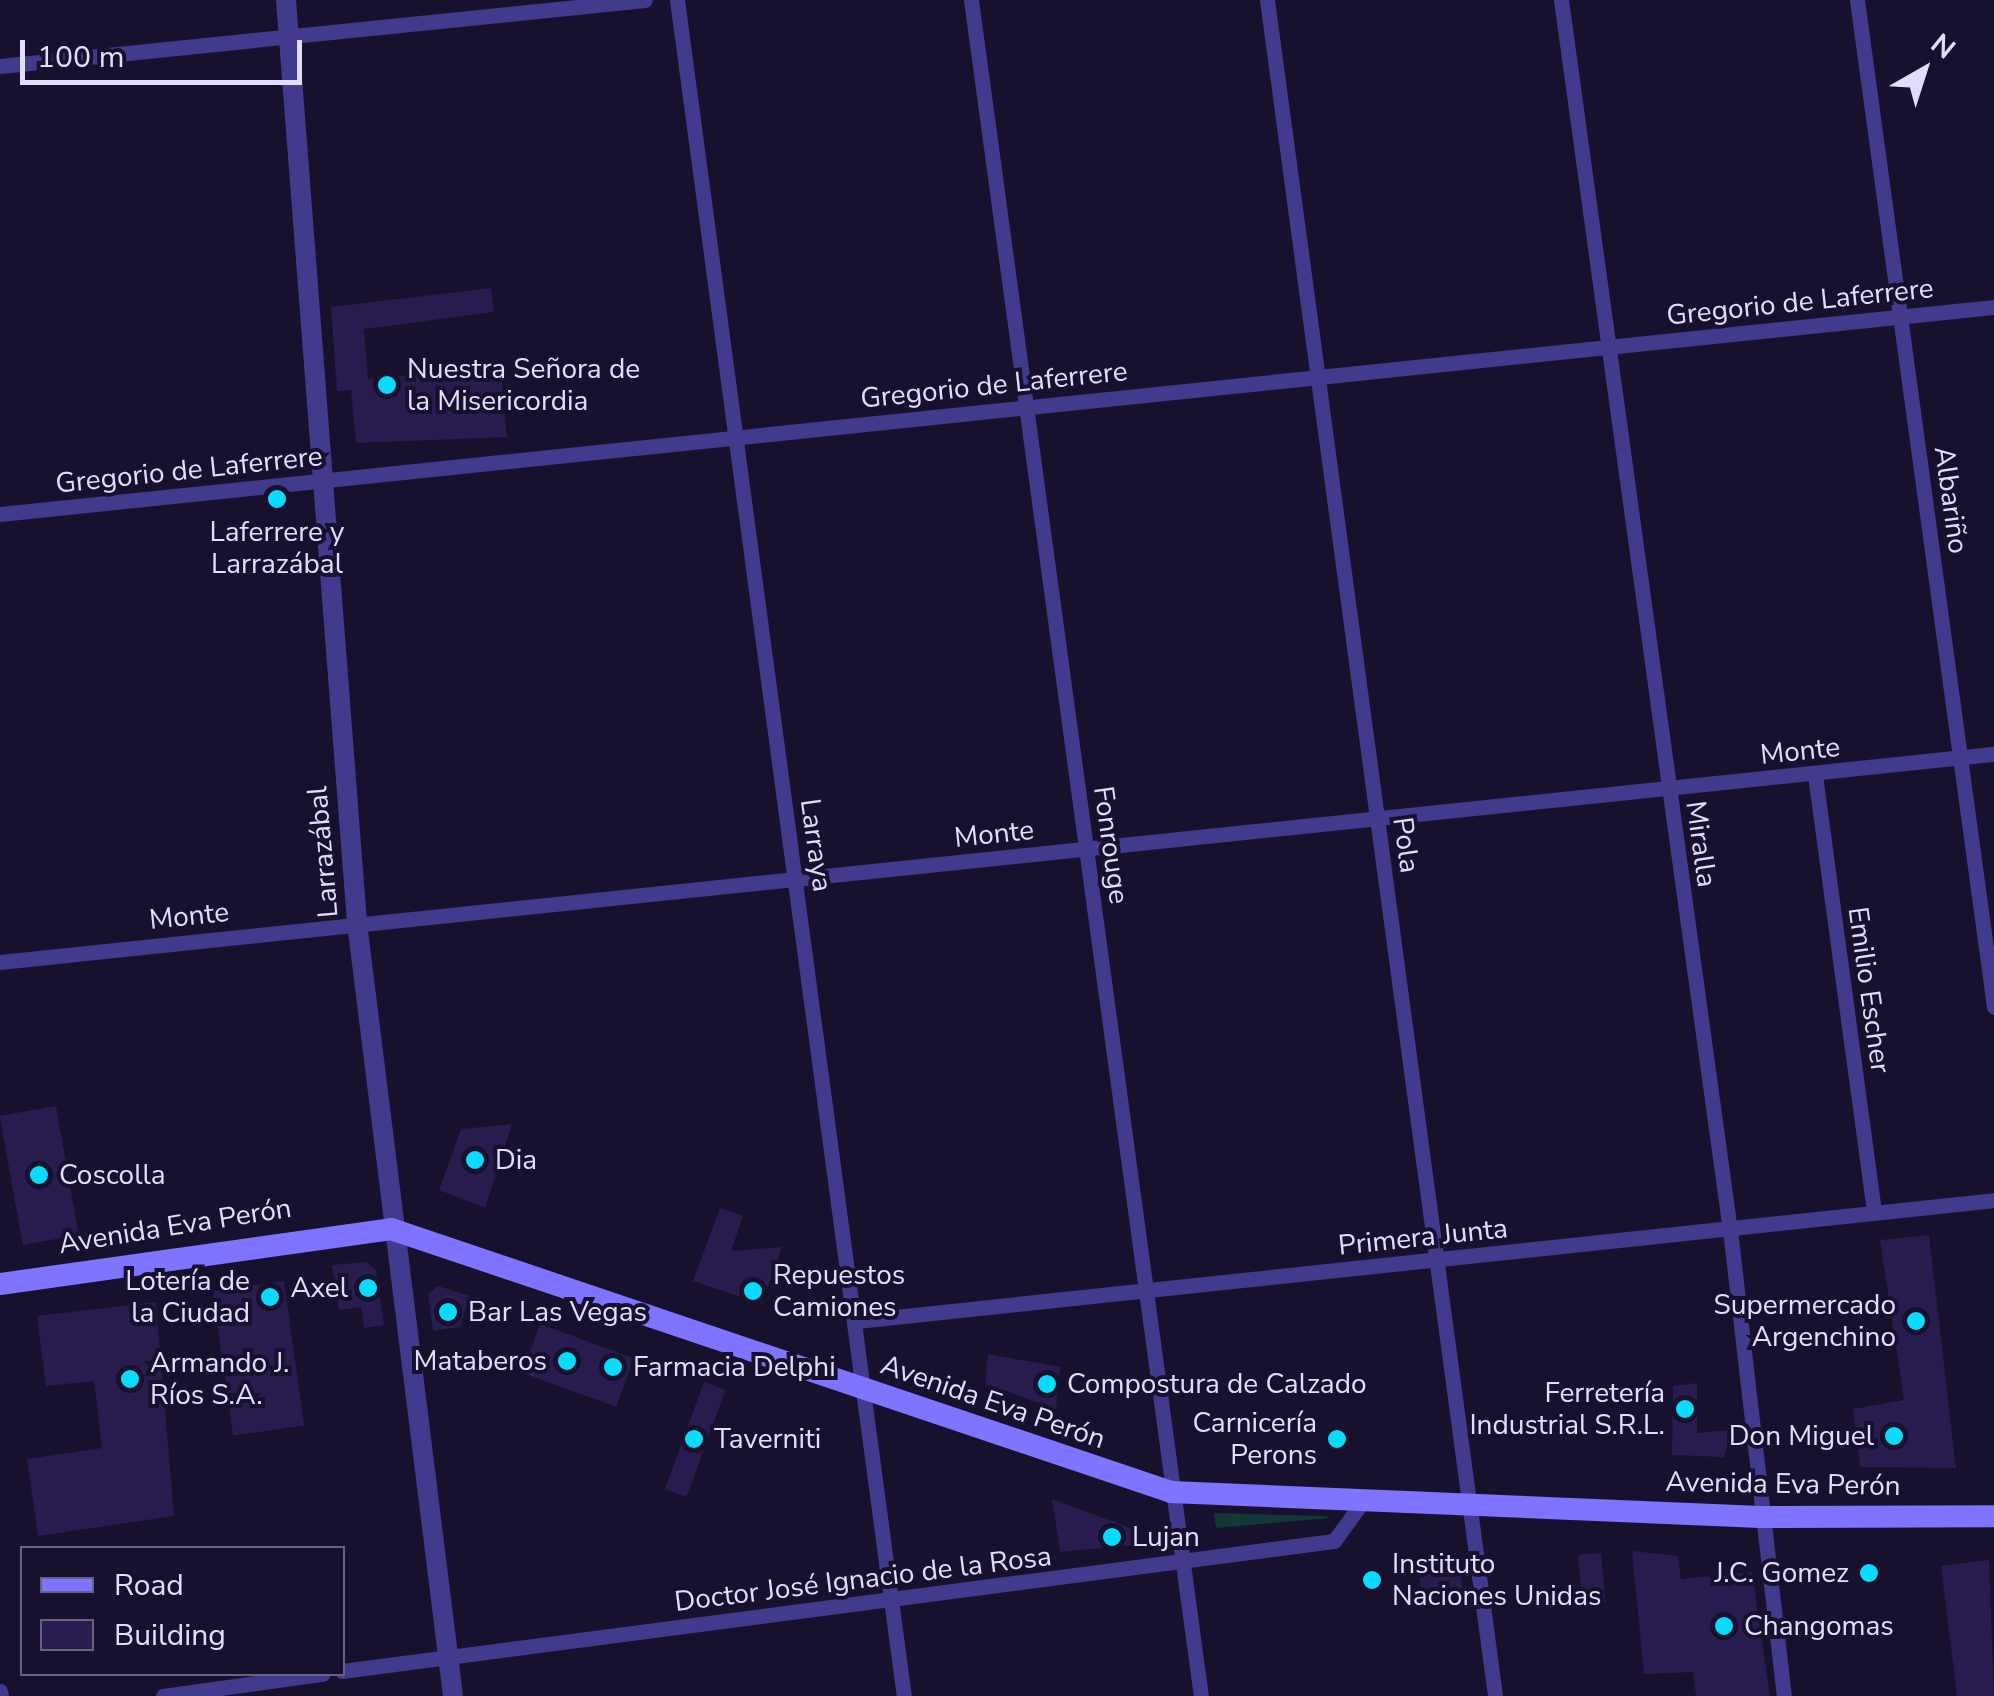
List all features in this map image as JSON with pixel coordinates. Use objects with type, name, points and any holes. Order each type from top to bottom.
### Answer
[{"type":"main road","name":"Avenida Eva Perón","points":[[0,1284],[391,1229],[1171,1492],[1760,1516],[1994,1516]]},
{"type":"street","name":"Larrazábal","points":[[286,0],[318,481],[357,923],[391,1229],[453,1696]]},
{"type":"street","points":[[0,66],[645,0]]},
{"type":"street","name":"Larraya","points":[[677,0],[858,1321],[904,1696]]},
{"type":"street","name":"Fonrouge","points":[[971,0],[1201,1696]]},
{"type":"street","name":"Pola","points":[[1266,0],[1495,1696]]},
{"type":"street","name":"Miralla","points":[[1561,0],[1730,1230],[1760,1516],[1784,1696]]},
{"type":"street","name":"Albariño","points":[[1857,0],[1994,1007]]},
{"type":"street","name":"Gregorio de Laferrere","points":[[0,514],[1994,307]]},
{"type":"street","name":"Monte","points":[[0,962],[1994,754]]},
{"type":"street","name":"Emilio Escher","points":[[1815,775],[1874,1212]]},
{"type":"street","name":"Primera Junta","points":[[858,1321],[1994,1200]]},
{"type":"street","name":"Doctor José Ignacio de la Rosa","points":[[345,1671],[892,1599],[1185,1566],[1334,1541],[1366,1497]]},
{"type":"street","points":[[163,1696],[308,1676]]},
{"type":"green space","points":[[1214,1513],[1325,1516],[1331,1518],[1216,1528]]},
{"type":"building","points":[[491,288],[494,312],[364,329],[368,379],[500,366],[507,437],[356,443],[351,390],[337,391],[331,307]]},
{"type":"building","name":"Coscolla","points":[[56,1106],[79,1235],[23,1245],[0,1116]]},
{"type":"building","name":"Dia","points":[[512,1124],[485,1208],[439,1190],[461,1129]]},
{"type":"building","points":[[720,1208],[743,1216],[731,1251],[782,1247],[762,1304],[693,1281]]},
{"type":"building","name":"Supermercado Argenchino","points":[[1929,1235],[1956,1468],[1860,1467],[1853,1409],[1904,1400],[1880,1240]]},
{"type":"building","points":[[366,1262],[376,1270],[384,1325],[364,1328],[361,1307],[339,1310],[332,1265]]},
{"type":"building","points":[[284,1281],[304,1426],[233,1436],[213,1291]]},
{"type":"building","name":"Bar Las Vegas","points":[[438,1286],[470,1296],[460,1327],[433,1331],[428,1294]]},
{"type":"building","points":[[156,1302],[174,1516],[38,1536],[27,1459],[102,1448],[94,1381],[46,1386],[37,1316]]},
{"type":"building","points":[[540,1324],[634,1358],[616,1407],[522,1373]]},
{"type":"building","points":[[988,1354],[1060,1367],[1056,1409],[985,1384]]},
{"type":"building","name":"Taverniti","points":[[704,1382],[726,1390],[687,1497],[665,1489]]},
{"type":"building","name":"Ferretería Industrial S.R.L.","points":[[1697,1383],[1697,1433],[1731,1430],[1724,1457],[1672,1455],[1673,1386]]},
{"type":"building","name":"Carnicería Perons","points":[[1329,1426],[1346,1427],[1345,1452],[1328,1451]]},
{"type":"building","points":[[1052,1499],[1133,1529],[1134,1545],[1060,1552]]},
{"type":"building","name":"Changomas","points":[[1632,1551],[1678,1556],[1681,1579],[1752,1572],[1770,1696],[1696,1696],[1693,1672],[1644,1674]]},
{"type":"building","points":[[1601,1553],[1605,1602],[1582,1604],[1578,1555]]},
{"type":"building","points":[[1459,1556],[1463,1597],[1434,1599],[1433,1589],[1421,1590],[1418,1559]]},
{"type":"building","points":[[1989,1560],[1994,1696],[1957,1696],[1941,1566]]},
{"type":"place","name":"Nuestra Señora de la Misericordia","points":[[387,385]]},
{"type":"place","name":"Laferrere y Larrazábal","points":[[277,499]]},
{"type":"place","name":"Dia","points":[[475,1160]]},
{"type":"place","name":"Coscolla","points":[[39,1175]]},
{"type":"place","name":"Axel","points":[[368,1288]]},
{"type":"place","name":"Repuestos Camiones","points":[[753,1291]]},
{"type":"place","name":"Lotería de la Ciudad","points":[[270,1297]]},
{"type":"place","name":"Bar Las Vegas","points":[[448,1312]]},
{"type":"place","name":"Supermercado Argenchino","points":[[1916,1321]]},
{"type":"place","name":"Mataberos","points":[[567,1361]]},
{"type":"place","name":"Farmacia Delphi","points":[[613,1367]]},
{"type":"place","name":"Armando J. Ríos S.A.","points":[[130,1379]]},
{"type":"place","name":"Compostura de Calzado","points":[[1047,1384]]},
{"type":"place","name":"Ferretería Industrial S.R.L.","points":[[1685,1409]]},
{"type":"place","name":"Don Miguel","points":[[1894,1436]]},
{"type":"place","name":"Taverniti","points":[[694,1439]]},
{"type":"place","name":"Carnicería Perons","points":[[1337,1439]]},
{"type":"place","name":"Lujan","points":[[1112,1537]]},
{"type":"place","name":"J.C. Gomez","points":[[1869,1573]]},
{"type":"place","name":"Instituto Naciones Unidas","points":[[1372,1580]]},
{"type":"place","name":"Changomas","points":[[1724,1626]]}]
